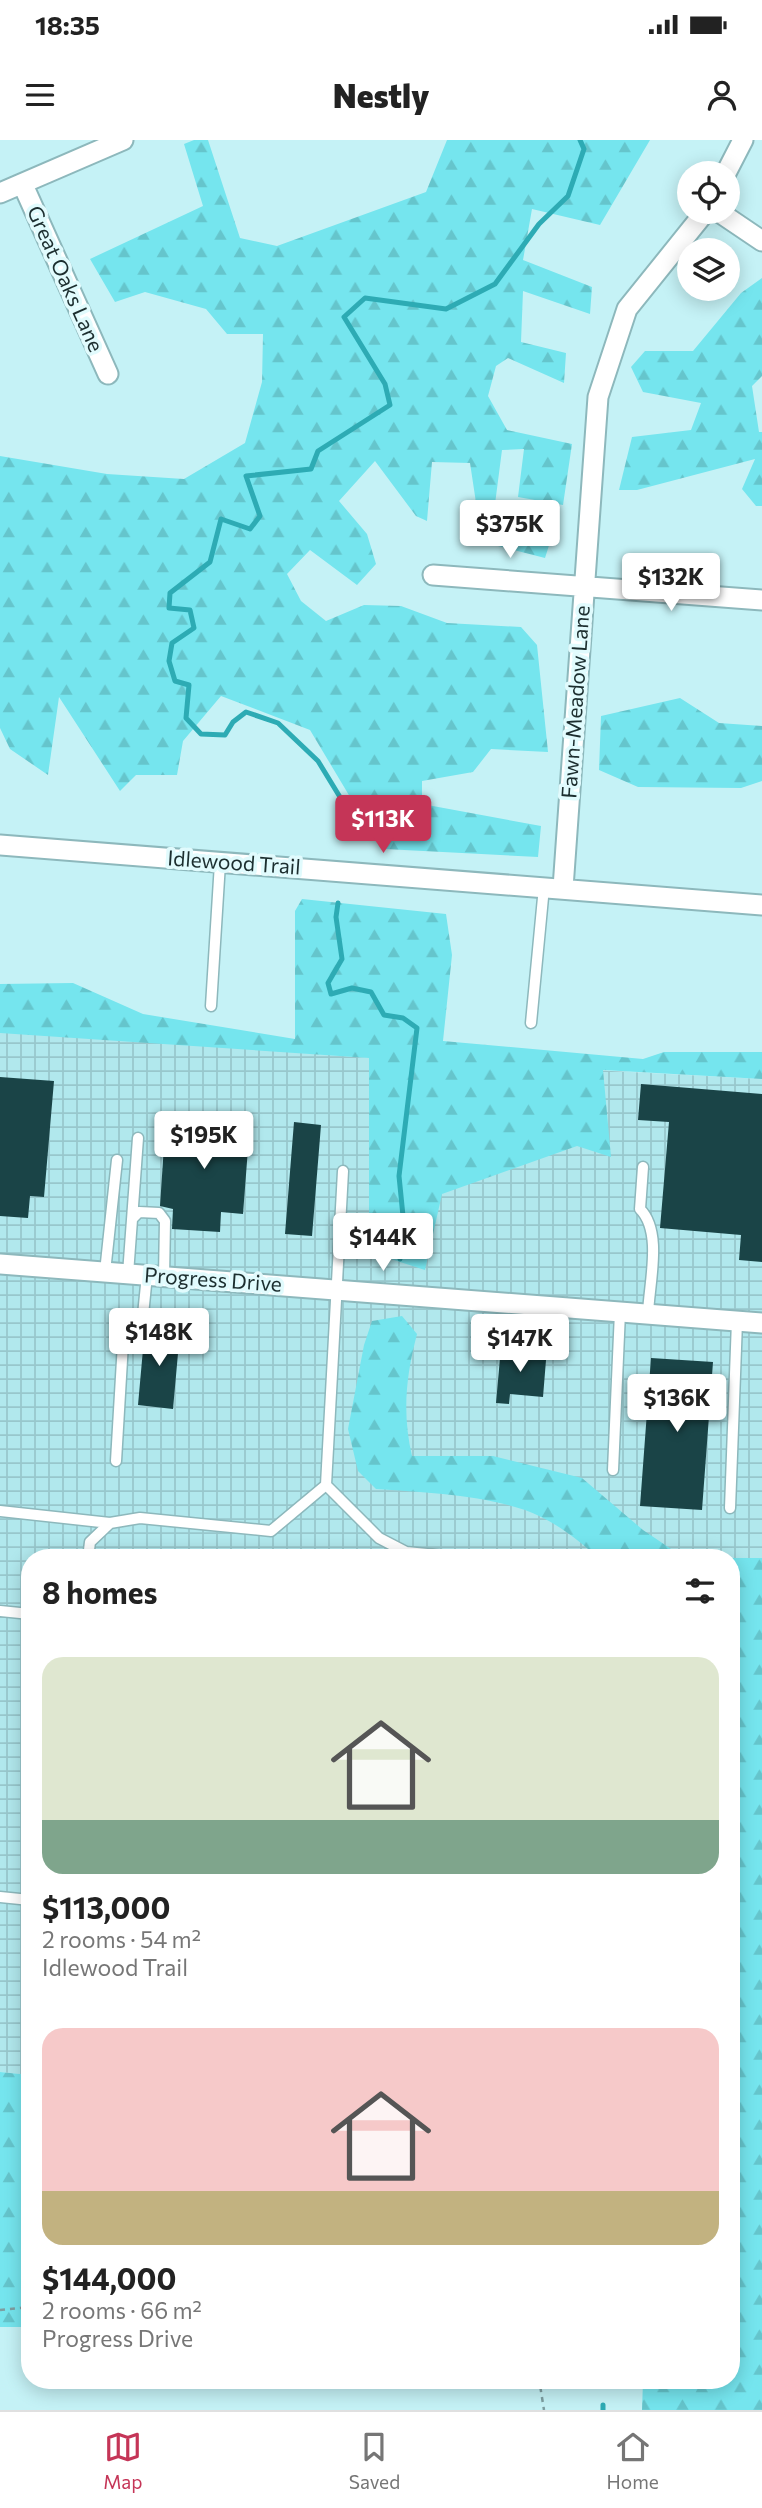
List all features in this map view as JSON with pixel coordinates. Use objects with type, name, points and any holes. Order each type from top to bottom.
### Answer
[{"type":"street","points":[[0,193],[123,140]]},
{"type":"street","points":[[732,161],[743,140]]},
{"type":"street","name":"Great Oaks Lane","points":[[23,185],[108,374]]},
{"type":"street","name":"Fawn-Meadow Lane","points":[[554,888],[584,586],[598,397],[627,309],[695,224]]},
{"type":"street","points":[[736,224],[762,242]]},
{"type":"street","points":[[433,575],[762,600]]},
{"type":"street","name":"Idlewood Trail","points":[[0,845],[762,905]]},
{"type":"street","name":"Progress Drive","points":[[0,1264],[762,1323]]},
{"type":"lane","points":[[211,1006],[220,863]]},
{"type":"lane","points":[[531,1024],[554,888]]},
{"type":"lane","points":[[138,1139],[132,1219],[146,1275]]},
{"type":"lane","points":[[105,1272],[117,1160]]},
{"type":"lane","points":[[643,1167],[640,1209],[650,1219],[652,1236],[648,1314]]},
{"type":"lane","points":[[0,1511],[110,1523],[140,1518],[271,1531],[326,1485],[343,1171]]},
{"type":"lane","points":[[116,1461],[124,1326],[143,1314],[146,1275],[165,1221],[159,1213],[139,1212],[132,1219]]},
{"type":"lane","points":[[613,1470],[620,1312]]},
{"type":"lane","points":[[730,1508],[737,1321]]},
{"type":"lane","points":[[326,1485],[379,1538],[400,1549]]},
{"type":"lane","points":[[89,1549],[90,1542],[110,1523]]},
{"type":"lane","points":[[0,1611],[21,1613]]},
{"type":"lane","points":[[0,1897],[21,1899]]},
{"type":"path","points":[[0,2310],[21,2308]]},
{"type":"path","points":[[541,2389],[544,2410]]},
{"type":"shaded area","points":[[0,1030],[369,1058],[762,1079],[762,1577],[740,1574],[740,1549],[21,1549],[21,2074],[0,2072]]},
{"type":"green space","points":[[194,140],[208,140],[240,238],[277,246],[426,192],[447,140],[650,140],[600,225],[532,209],[523,260],[592,287],[590,314],[523,291],[521,342],[566,353],[564,383],[508,358],[496,366],[488,396],[507,430],[572,444],[563,505],[518,497],[524,449],[502,450],[495,504],[504,531],[552,536],[545,558],[482,542],[470,463],[432,462],[427,521],[416,516],[375,461],[339,501],[367,534],[376,564],[357,585],[310,550],[287,574],[301,601],[326,621],[364,605],[401,606],[447,623],[521,627],[537,645],[548,752],[491,749],[473,772],[422,781],[422,804],[541,826],[538,857],[385,849],[368,827],[310,730],[221,696],[183,741],[177,775],[136,775],[120,791],[59,697],[48,775],[10,749],[0,728],[0,456],[107,474],[184,479],[245,443],[262,382],[263,334],[227,334],[206,309],[145,292],[115,302],[90,259],[203,206],[184,144]]},
{"type":"green space","points":[[762,278],[762,376],[752,386],[759,432],[762,432],[762,506],[756,506],[742,489],[755,459],[637,490],[619,490],[632,437],[691,430],[701,403],[643,392],[631,367],[645,351],[693,351],[734,301],[740,301],[741,293]]},
{"type":"green space","points":[[680,698],[719,723],[762,726],[762,781],[741,788],[638,787],[599,770],[601,716]]},
{"type":"green space","points":[[302,899],[446,914],[452,955],[443,1041],[643,1059],[664,1052],[762,1052],[762,1079],[603,1070],[611,1157],[577,1146],[442,1194],[425,1270],[369,1252],[369,1058],[0,1033],[0,984],[73,983],[143,1014],[295,1039],[295,911]]},
{"type":"green space","points":[[402,1316],[417,1334],[410,1365],[406,1410],[412,1456],[493,1456],[582,1478],[643,1530],[671,1549],[588,1549],[545,1519],[508,1505],[432,1493],[376,1489],[358,1471],[348,1429],[364,1345],[372,1321]]},
{"type":"green space","points":[[740,1558],[762,1558],[762,2410],[642,2410],[643,2389],[740,2389]]},
{"type":"green space","points":[[0,2072],[21,2074],[21,2327],[0,2327]]},
{"type":"building","points":[[0,1077],[54,1081],[44,1197],[30,1196],[28,1218],[0,1216]]},
{"type":"building","points":[[641,1084],[762,1094],[762,1262],[739,1260],[741,1235],[660,1228],[669,1122],[638,1120]]},
{"type":"building","points":[[166,1115],[250,1122],[243,1214],[221,1212],[220,1232],[172,1229],[173,1209],[160,1206]]},
{"type":"building","points":[[294,1122],[321,1125],[312,1236],[285,1234]]},
{"type":"building","points":[[145,1327],[180,1331],[173,1409],[138,1405]]},
{"type":"building","points":[[501,1347],[538,1350],[538,1359],[546,1360],[543,1397],[510,1394],[509,1404],[496,1403]]},
{"type":"building","points":[[651,1358],[713,1362],[702,1510],[640,1506]]},
{"type":"waterway","points":[[345,837],[343,802],[318,761],[278,723],[246,712],[233,722],[225,735],[201,734],[186,718],[189,685],[175,681],[169,661],[172,643],[194,628],[190,610],[169,608],[170,593],[210,562],[221,519],[250,529],[260,516],[246,476],[311,469],[318,451],[390,405],[385,384],[344,317],[365,298],[446,309],[495,284],[539,224],[568,196],[584,149],[580,140]]},
{"type":"waterway","points":[[338,903],[336,917],[342,959],[328,983],[331,994],[352,988],[371,992],[384,1015],[403,1018],[417,1028],[399,1176],[404,1226],[400,1259]]},
{"type":"waterway","points":[[603,2405],[603,2410]]}]
